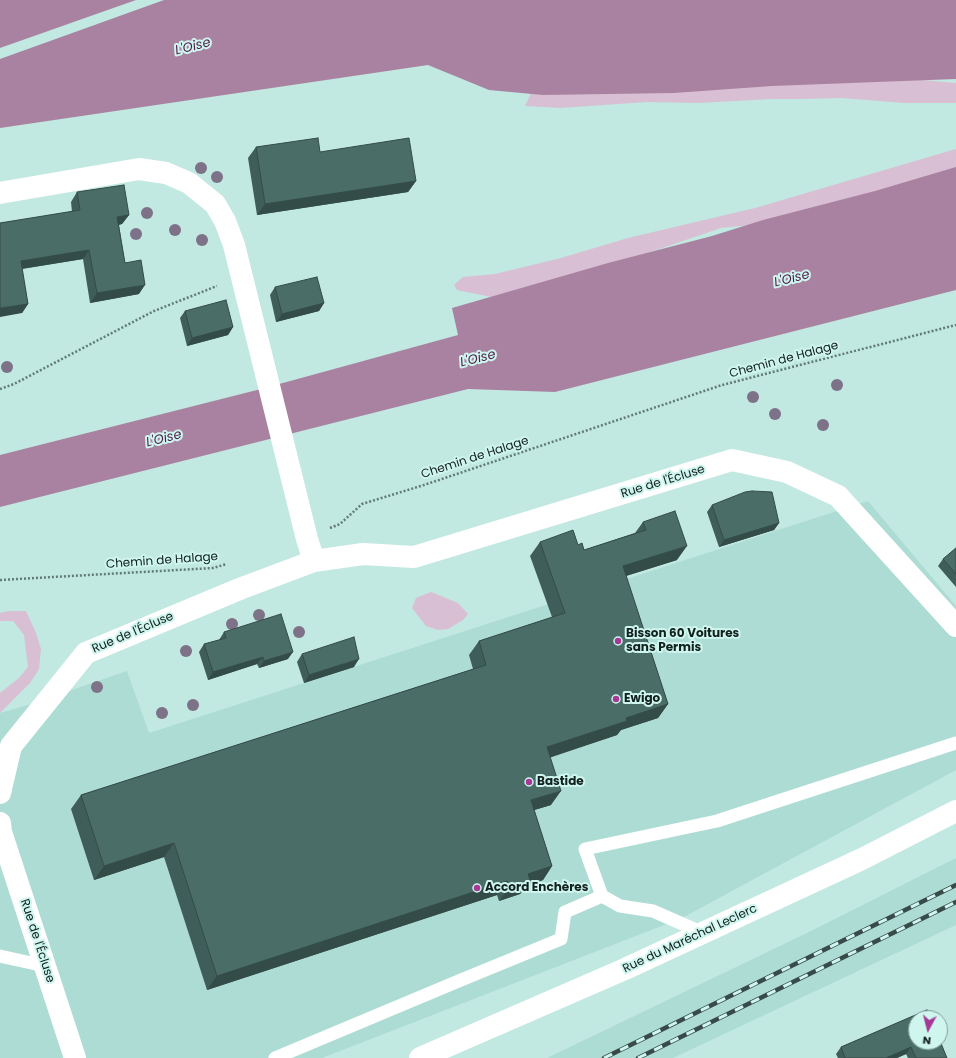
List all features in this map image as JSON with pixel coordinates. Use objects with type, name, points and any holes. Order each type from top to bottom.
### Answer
[{"type":"street","points":[[0,193],[139,169],[166,173],[189,183],[215,204],[225,221],[234,245],[307,539],[314,561]]},
{"type":"street","name":"Rue de l'Écluse","points":[[1,782],[11,746],[86,653],[242,588],[314,561],[363,554],[414,558],[732,460],[787,472],[838,496],[956,626]]},
{"type":"street","name":"Rue du Maréchal Leclerc","points":[[420,1058],[625,969],[862,859],[956,811]]},
{"type":"street","name":"Rue de l'Écluse","points":[[0,823],[1,832],[75,1058]]},
{"type":"lane","points":[[703,933],[653,911],[620,906],[602,896],[584,849],[717,821],[956,742]]},
{"type":"lane","points":[[275,1058],[561,939],[565,912],[602,896]]},
{"type":"lane","points":[[0,956],[45,966]]},
{"type":"path","points":[[0,389],[14,384],[154,311],[242,276]]},
{"type":"path","name":"Chemin de Halage","points":[[307,539],[340,524],[362,504],[424,485],[722,385],[956,325]]},
{"type":"path","name":"Chemin de Halage","points":[[0,580],[213,568],[228,564]]},
{"type":"shaded area","points":[[866,75],[956,83],[956,103],[904,103],[842,98],[771,99],[699,103],[647,102],[560,108],[525,106],[534,87]]},
{"type":"shaded area","points":[[956,149],[956,174],[770,223],[721,228],[627,260],[496,298],[457,290],[454,285],[463,277],[495,274],[561,258],[628,238],[755,208]]},
{"type":"shaded area","points":[[868,501],[956,606],[956,770],[682,918],[322,1058],[0,1058],[0,713],[127,671],[149,733]]},
{"type":"shaded area","points":[[431,592],[458,603],[468,614],[463,620],[448,629],[438,630],[426,626],[412,608],[416,598]]},
{"type":"shaded area","points":[[9,611],[26,611],[36,633],[41,649],[39,669],[30,683],[0,713],[0,693],[19,678],[28,667],[24,635],[13,621],[0,621],[0,613]]},
{"type":"shaded area","points":[[956,858],[956,925],[673,1058],[547,1058],[811,931]]},
{"type":"water","points":[[0,0],[136,0],[0,48]]},
{"type":"water","name":"L'Oise","points":[[164,0],[956,0],[956,79],[772,86],[674,93],[543,95],[489,90],[428,65],[0,128],[0,59]]},
{"type":"water","name":"L'Oise","points":[[956,167],[956,290],[555,392],[468,389],[0,507],[0,455],[261,389],[458,335],[452,308],[608,263],[712,236],[763,220],[875,191]]},
{"type":"building","points":[[318,138],[320,152],[409,138],[416,181],[265,204],[256,147]]},
{"type":"building","points":[[124,185],[129,215],[117,217],[125,263],[141,260],[145,285],[97,293],[89,250],[21,261],[28,304],[0,308],[0,223],[80,210],[77,192]]},
{"type":"building","points":[[317,277],[324,303],[282,314],[275,287]]},
{"type":"building","points":[[226,300],[233,327],[192,338],[185,311]]},
{"type":"building","points":[[745,492],[772,492],[779,523],[724,540],[712,505]]},
{"type":"building","points":[[675,511],[687,546],[623,566],[668,704],[626,718],[627,721],[547,747],[561,791],[531,800],[552,866],[528,874],[530,880],[509,887],[507,881],[217,976],[174,843],[104,866],[81,795],[486,665],[479,641],[565,613],[540,542],[573,530],[578,545],[582,543],[584,550],[646,530],[643,522]]},
{"type":"building","points":[[956,548],[956,574],[943,559]]},
{"type":"building","points":[[281,614],[293,652],[264,661],[263,657],[213,672],[204,644],[226,638],[224,632]]},
{"type":"building","points":[[354,637],[359,659],[309,675],[302,654]]},
{"type":"building","points":[[908,1018],[908,1048],[886,1058],[845,1058],[841,1047]]},
{"type":"building","points":[[912,1050],[944,1050],[947,1058],[916,1058]]},
{"type":"railway","points":[[604,1058],[956,885]]},
{"type":"railway","points":[[638,1058],[956,902]]},
{"type":"place","name":"Bisson 60 Voitures sans Permis","points":[[618,641]]},
{"type":"place","name":"Ewigo","points":[[616,699]]},
{"type":"place","name":"Bastide","points":[[529,782]]},
{"type":"place","name":"Accord Enchères","points":[[477,888]]}]
